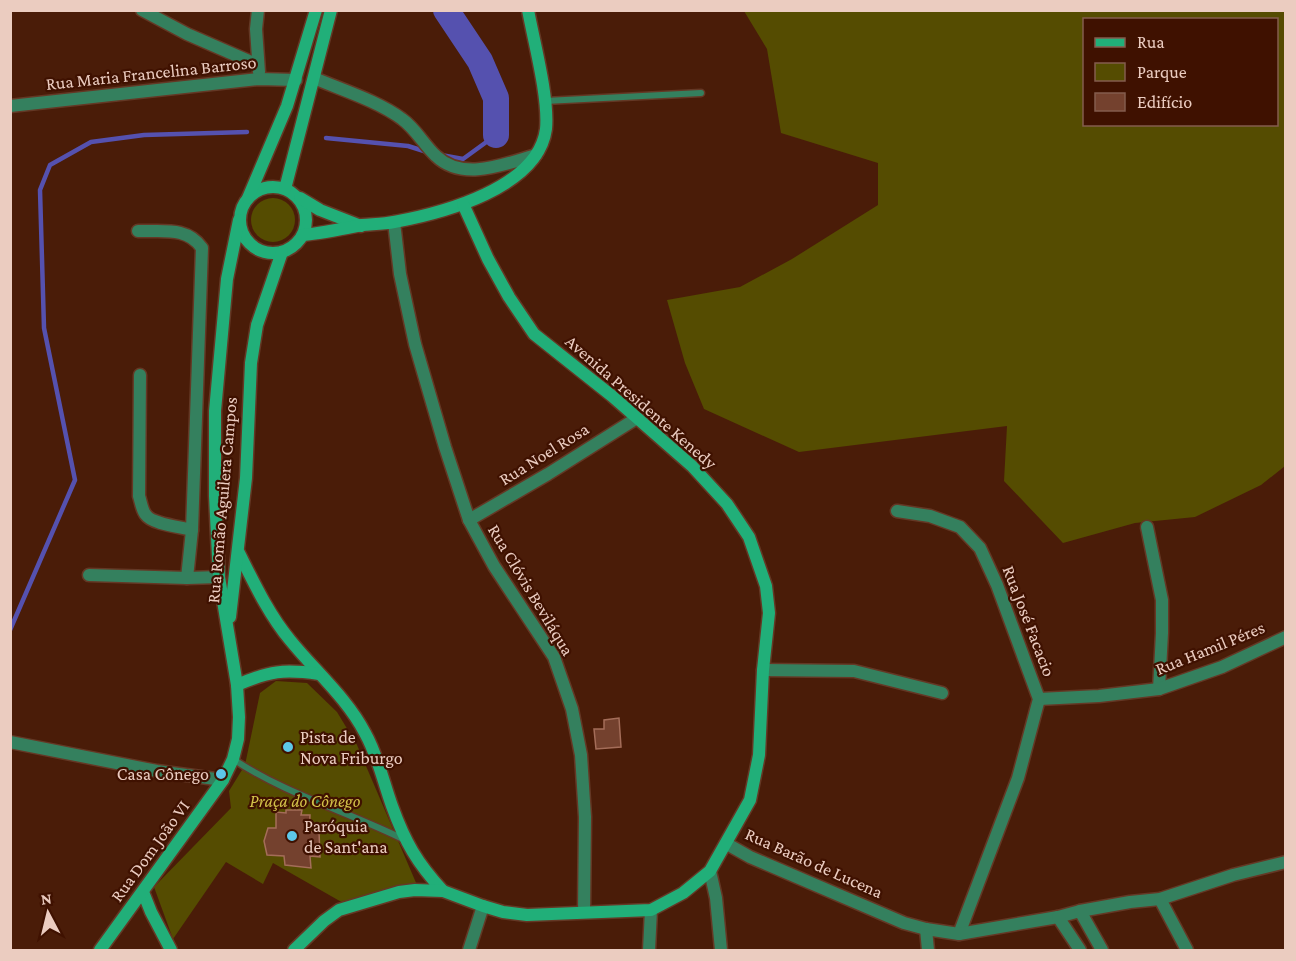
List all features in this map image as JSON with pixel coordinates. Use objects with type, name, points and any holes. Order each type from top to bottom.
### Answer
[{"type":"street","points":[[142,10],[187,34],[258,65]]},
{"type":"street","points":[[258,10],[256,29],[259,79]]},
{"type":"street","points":[[316,10],[287,106],[242,208],[239,220],[245,239],[255,248],[268,253],[282,252],[294,246],[306,228],[306,214],[290,192],[331,10]]},
{"type":"street","points":[[303,235],[393,222],[463,204],[496,188],[524,169],[536,155],[546,129],[544,101],[528,10]]},
{"type":"street","points":[[314,78],[363,98],[402,119],[435,156],[455,168],[469,171],[536,155]]},
{"type":"street","name":"Rua Maria Francelina Barroso","points":[[10,106],[259,79],[296,80]]},
{"type":"street","points":[[248,198],[268,187],[290,192],[320,210],[362,225]]},
{"type":"street","name":"Avenida Presidente Kenedy","points":[[463,204],[499,278],[534,334],[692,466],[728,504],[749,537],[766,586],[770,613],[763,670],[759,754],[750,800],[727,844]]},
{"type":"street","name":"Rua Romão Aguilera Campos","points":[[229,630],[219,577],[215,496],[215,411],[227,279],[239,220]]},
{"type":"street","name":"Rua Clóvis Beviláqua","points":[[393,222],[400,274],[415,344],[469,520],[494,566],[554,657],[572,709],[581,755],[585,817],[584,912]]},
{"type":"street","points":[[138,231],[185,233],[195,238],[202,248],[192,530],[187,578]]},
{"type":"street","name":"Rua Romão Aguilera Campos","points":[[229,630],[246,478],[251,363],[257,325],[282,252]]},
{"type":"street","points":[[141,375],[139,496],[142,506],[146,515],[154,521],[192,530]]},
{"type":"street","name":"Rua Noel Rosa","points":[[469,520],[637,418]]},
{"type":"street","name":"Rua José Facacio","points":[[897,511],[930,516],[960,526],[980,548],[997,585],[1039,699],[1018,778],[959,934]]},
{"type":"street","points":[[1146,527],[1162,600],[1159,689]]},
{"type":"street","points":[[239,554],[254,584],[288,639],[346,704],[365,732],[380,766],[391,804],[406,840],[423,869],[443,891]]},
{"type":"street","points":[[89,575],[219,577]]},
{"type":"street","name":"Rua Dom João VI","points":[[100,951],[223,780],[233,759],[238,739],[237,685],[229,630]]},
{"type":"street","name":"Rua Hamil Péres","points":[[1039,699],[1099,696],[1159,689],[1222,667],[1286,637]]},
{"type":"street","points":[[237,685],[275,671],[292,670],[319,674]]},
{"type":"street","points":[[763,670],[854,671],[942,693]]},
{"type":"street","points":[[10,742],[157,771],[223,780]]},
{"type":"street","name":"Rua Barão de Lucena","points":[[443,891],[503,912],[527,915],[651,910],[683,893],[710,871],[727,844],[750,857],[904,923],[959,934],[1160,898],[1233,875],[1286,862]]},
{"type":"street","points":[[710,871],[716,898],[721,951]]},
{"type":"street","points":[[294,951],[324,921],[339,910],[399,892],[443,891]]},
{"type":"street","points":[[143,892],[171,951]]},
{"type":"street","points":[[1160,898],[1187,951]]},
{"type":"street","points":[[469,951],[483,906]]},
{"type":"street","points":[[649,951],[651,910]]},
{"type":"street","points":[[1080,911],[1102,951]]},
{"type":"street","points":[[1058,917],[1080,951]]},
{"type":"street","points":[[926,929],[928,951]]},
{"type":"lane","points":[[544,101],[700,93]]},
{"type":"lane","points":[[233,759],[246,768],[406,840]]},
{"type":"green space","points":[[744,11],[1285,11],[1285,466],[1261,485],[1195,517],[1135,523],[1063,543],[1004,481],[1007,426],[799,452],[704,409],[685,363],[667,300],[740,287],[792,259],[878,205],[878,163],[781,133],[767,49]]},
{"type":"green space","points":[[273,198],[282,199],[289,204],[294,211],[294,229],[289,236],[282,241],[273,242],[264,241],[257,236],[252,229],[251,220],[252,211],[257,204],[264,199]]},
{"type":"green space","name":"Praça do Cônego","points":[[276,681],[307,683],[337,712],[357,745],[417,885],[345,904],[273,863],[263,884],[226,862],[173,939],[154,887],[231,808],[229,791],[245,765],[260,693]]},
{"type":"building","points":[[619,718],[621,747],[596,749],[594,729],[604,729],[604,720]]},
{"type":"building","name":"Paróquia de Sant'ana","points":[[286,810],[302,810],[301,815],[310,815],[309,832],[319,831],[320,857],[310,856],[311,868],[285,865],[284,856],[267,855],[264,841],[268,828],[276,828],[276,812],[286,813]]},
{"type":"waterway","points":[[446,10],[480,61],[496,98],[496,135]]},
{"type":"waterway","points":[[10,630],[75,480],[44,328],[40,190],[50,165],[91,142],[144,135],[247,132]]},
{"type":"waterway","points":[[441,155],[463,159],[496,135]]},
{"type":"waterway","points":[[326,138],[408,146],[427,152]]},
{"type":"place","name":"Pista de Nova Friburgo","points":[[288,747]]},
{"type":"place","name":"Casa Cônego","points":[[221,774]]},
{"type":"place","name":"Paróquia de Sant'ana","points":[[292,836]]}]
